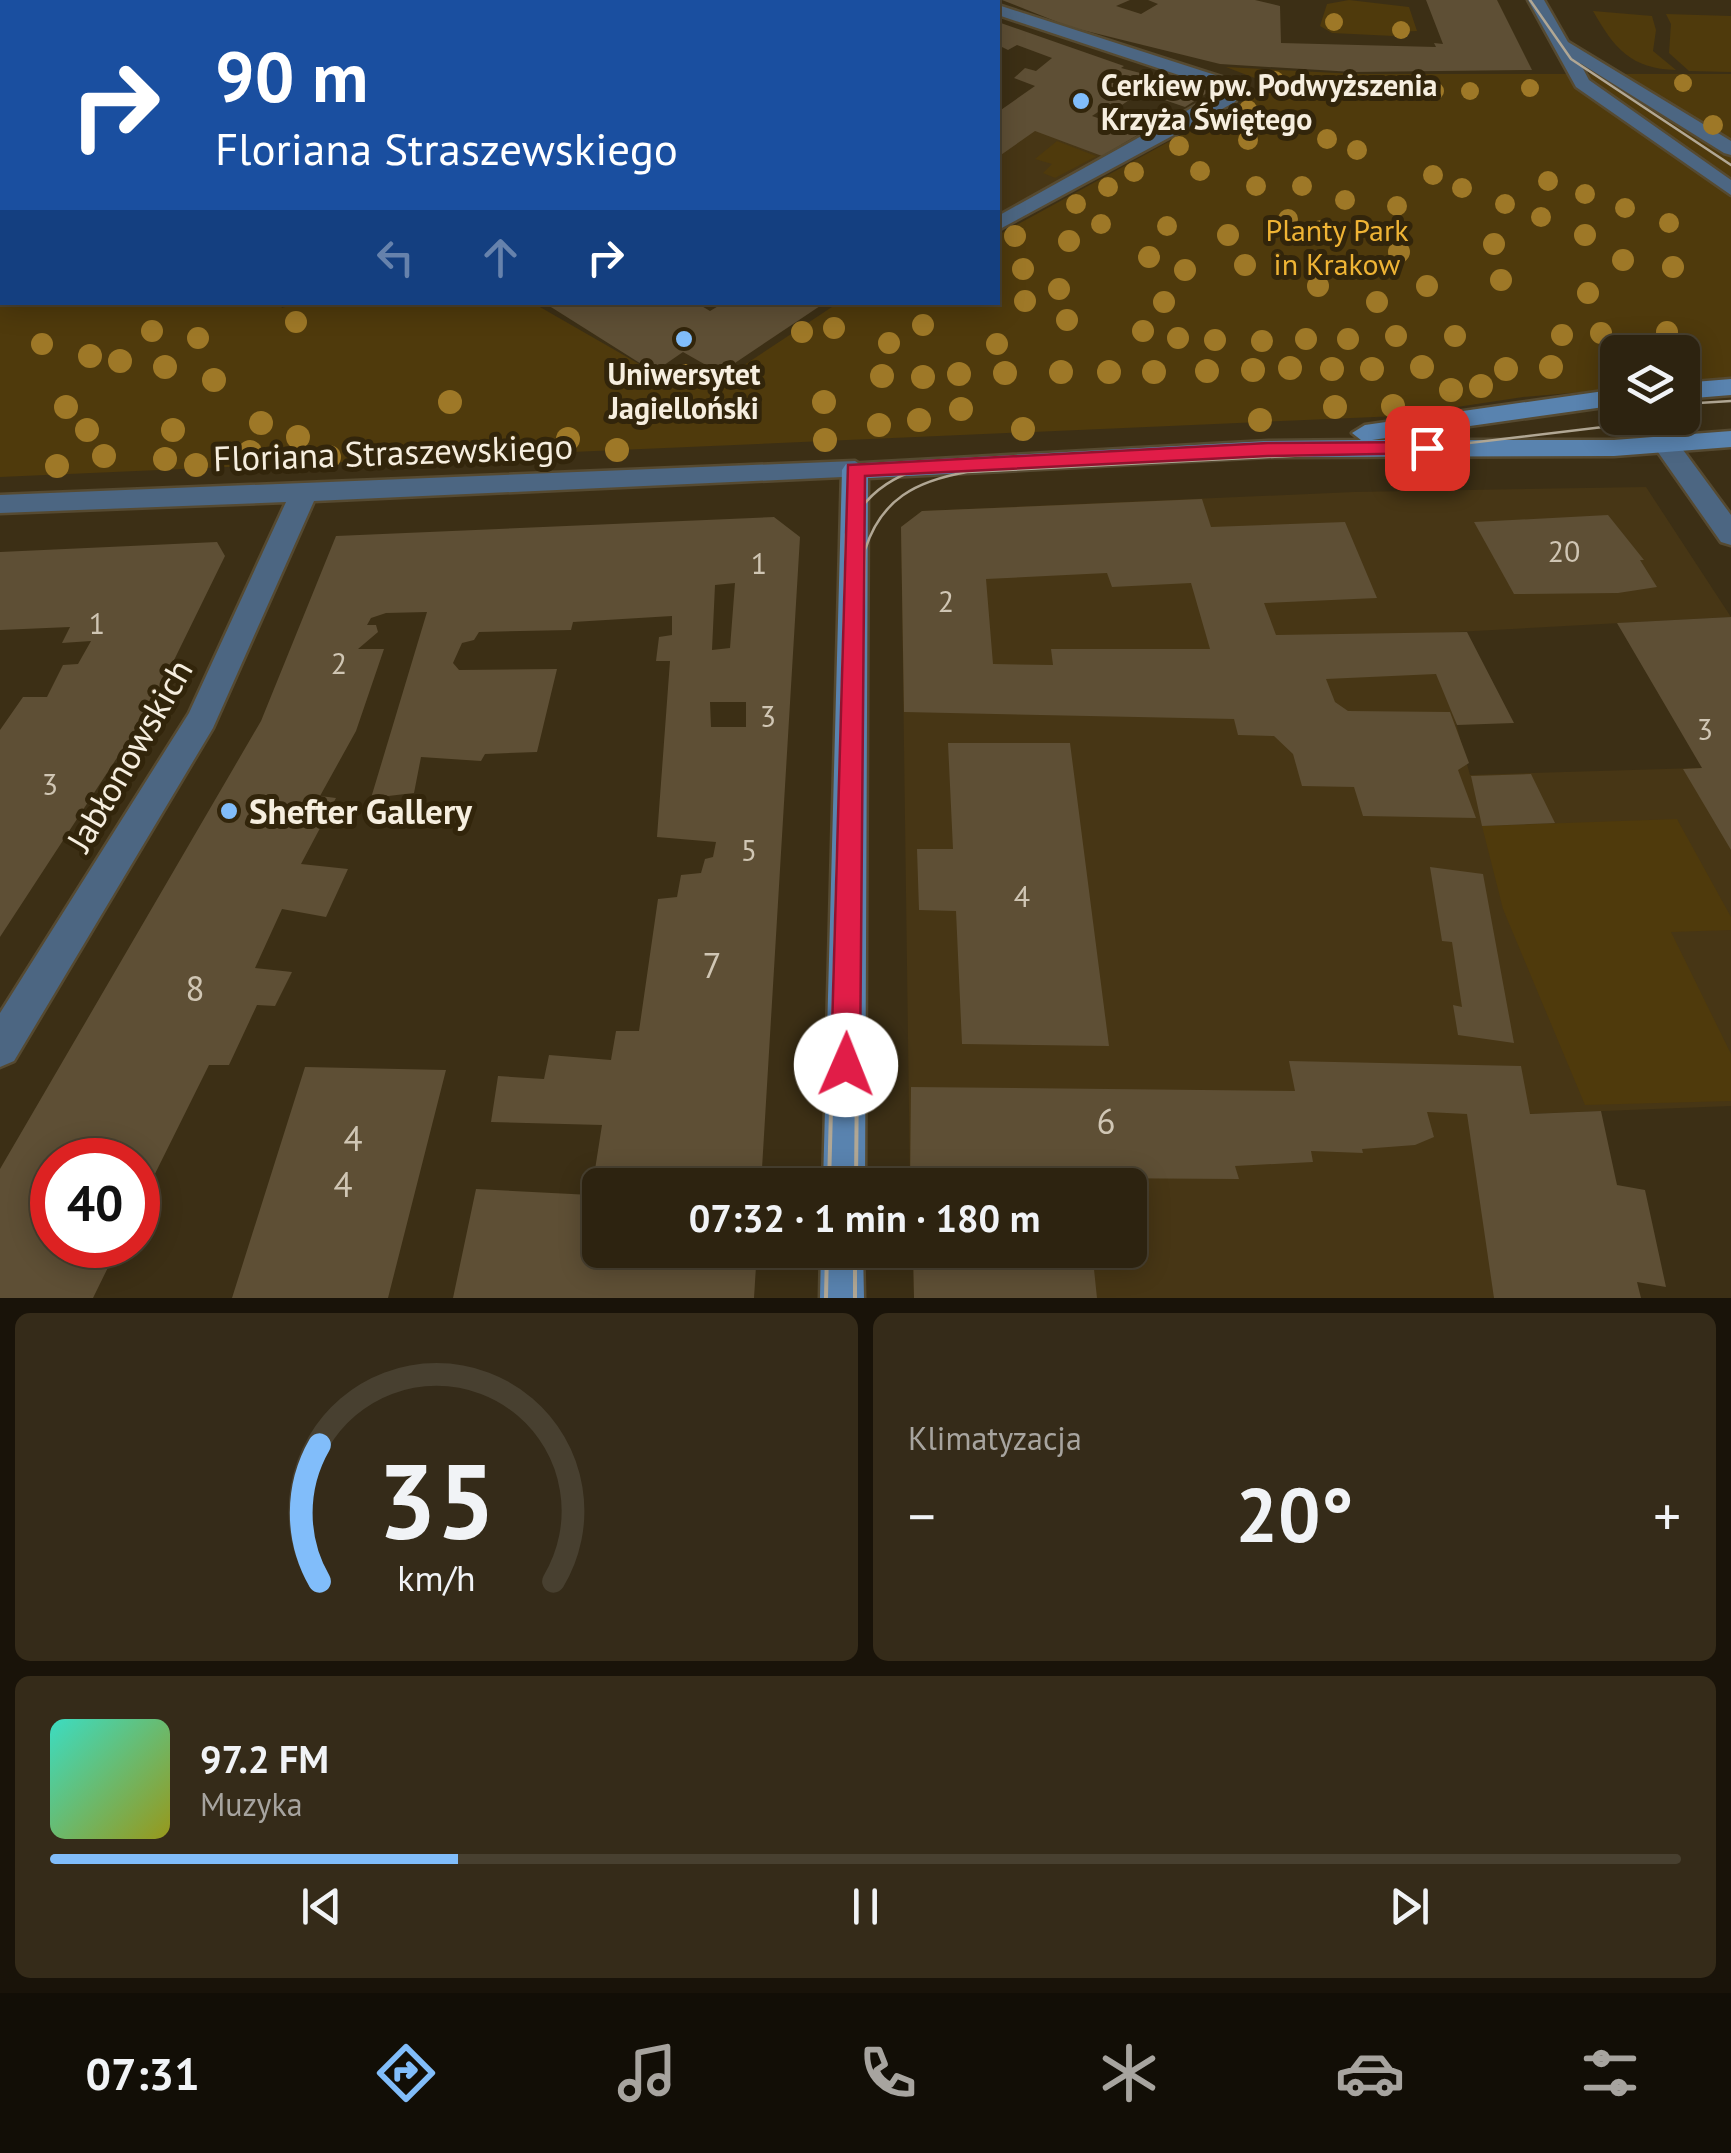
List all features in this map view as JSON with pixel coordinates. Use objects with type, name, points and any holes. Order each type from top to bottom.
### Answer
[{"type":"street","points":[[1536,0],[1566,47],[1582,83],[1731,188]]},
{"type":"street","points":[[1000,11],[1234,87],[1228,98],[1000,223]]},
{"type":"street","points":[[1566,47],[1731,149]]},
{"type":"street","points":[[1700,390],[1731,387]]},
{"type":"street","name":"Floriana Straszewskiego","points":[[1268,449],[1600,400]]},
{"type":"street","name":"Floriana Straszewskiego","points":[[0,504],[855,470],[1268,449],[1666,445],[1731,439]]},
{"type":"street","points":[[1666,445],[1731,535]]},
{"type":"street","points":[[844,1168],[855,470]]},
{"type":"street","name":"Jabłonowskich","points":[[0,1048],[202,718],[305,490]]},
{"type":"street","points":[[842,1268],[842,1298]]},
{"type":"shaded area","points":[[1005,107],[1091,116],[1147,136],[1000,217],[1000,111]]},
{"type":"shaded area","points":[[1646,487],[1731,617],[1418,634],[1450,702],[1470,775],[1731,767],[1731,1106],[1527,1114],[1562,1298],[914,1298],[913,1268],[1147,1268],[1147,1168],[910,1168],[901,527],[922,511],[1354,492]]},
{"type":"green space","points":[[1349,0],[1409,7],[1417,31],[1396,32],[1394,36],[1332,33],[1320,26],[1327,4]]},
{"type":"green space","points":[[1593,11],[1652,16],[1656,30],[1653,51],[1676,70],[1647,66],[1625,54]]},
{"type":"green space","points":[[1666,14],[1731,16],[1731,72],[1689,71],[1669,53],[1671,24]]},
{"type":"green space","name":"Planty Park in Krakow","points":[[1226,67],[1355,74],[1731,74],[1731,380],[1700,383],[1700,335],[1600,335],[1600,390],[1523,397],[1398,416],[0,477],[0,305],[536,305],[681,388],[726,377],[835,305],[1000,305],[1000,234],[1247,99],[1265,82]]},
{"type":"green space","points":[[1057,141],[1097,156],[1055,178],[1043,173],[1052,164],[1035,159]]},
{"type":"green space","points":[[1677,819],[1731,917],[1731,930],[1671,932],[1731,1054],[1731,1101],[1585,1105],[1503,909],[1482,826]]},
{"type":"building","points":[[1002,0],[1130,0],[1116,6],[1141,14],[1158,4],[1148,0],[1255,0],[1280,6],[1281,43],[1436,47],[1434,43],[1443,44],[1426,0],[1497,0],[1532,70],[1353,72],[1220,64],[1070,27]]},
{"type":"building","points":[[1000,23],[1124,66],[1121,68],[1210,91],[1185,107],[1141,92],[1113,111],[1104,108],[1092,116],[1141,133],[1102,156],[1035,131],[1000,156],[1000,111],[1035,86],[1014,78],[1025,68],[1036,71],[1052,58],[1017,45],[1008,50],[1000,46]]},
{"type":"building","name":"Uniwersytet Jagielloński","points":[[548,305],[700,305],[710,311],[720,305],[822,305],[720,373],[683,352],[654,372]]},
{"type":"building","points":[[1202,499],[1211,527],[1345,522],[1377,598],[1264,603],[1276,635],[1467,632],[1514,723],[1457,725],[1436,674],[1326,679],[1335,702],[1348,711],[1450,712],[1469,763],[1458,770],[1476,818],[1363,816],[1354,787],[1302,786],[1293,754],[1274,736],[1238,735],[1234,719],[904,712],[901,527],[922,511]],"holes":[[[1107,573],[1112,587],[1191,583],[1210,649],[1051,649],[1053,665],[993,664],[986,579]]]},
{"type":"building","points":[[1608,515],[1644,560],[1640,560],[1657,587],[1618,593],[1514,594],[1474,522]]},
{"type":"building","points":[[774,517],[800,537],[762,1168],[595,1168],[602,1125],[491,1122],[498,1076],[544,1079],[549,1055],[611,1060],[616,1031],[639,1031],[658,899],[677,897],[681,875],[701,873],[705,859],[713,857],[716,842],[657,837],[670,661],[656,661],[659,637],[672,635],[672,616],[573,622],[571,630],[479,632],[474,640],[462,643],[453,663],[459,670],[557,669],[537,752],[485,754],[481,761],[421,757],[414,793],[371,798],[427,612],[386,613],[371,618],[367,625],[376,625],[378,632],[358,649],[384,649],[356,731],[320,796],[336,798],[301,864],[348,869],[326,917],[282,909],[255,968],[292,972],[275,1006],[257,1005],[229,1065],[209,1065],[160,1164],[160,1138],[30,1138],[30,1268],[108,1268],[93,1298],[0,1298],[0,1169],[261,721],[336,536]],"holes":[[[735,583],[730,648],[712,650],[715,585]],[[710,702],[746,702],[746,727],[711,727]]]},
{"type":"building","points":[[217,542],[225,556],[154,701],[0,937],[0,730],[23,697],[47,697],[63,665],[78,664],[91,641],[62,643],[70,627],[0,630],[0,552]]},
{"type":"building","points":[[1731,617],[1731,850],[1683,769],[1702,768],[1617,623]]},
{"type":"building","points":[[948,743],[1070,743],[1109,1046],[962,1044],[956,911],[919,910],[917,849],[953,849]]},
{"type":"building","points":[[1531,774],[1555,823],[1482,826],[1471,776]]},
{"type":"building","points":[[1430,867],[1483,874],[1514,1043],[1458,1035],[1453,1005],[1462,1007],[1452,942],[1442,941]]},
{"type":"building","points":[[1289,1061],[1521,1066],[1530,1114],[1601,1111],[1617,1185],[1645,1190],[1666,1287],[1637,1282],[1641,1298],[1494,1298],[1467,1114],[1427,1112],[1434,1137],[1415,1145],[1362,1149],[1363,1153],[1311,1151],[1313,1162],[1235,1166],[1239,1179],[1147,1178],[1147,1168],[910,1168],[911,1087],[1295,1091]]},
{"type":"building","points":[[305,1067],[446,1070],[388,1298],[232,1298]]},
{"type":"building","points":[[476,1189],[582,1195],[582,1268],[756,1268],[754,1298],[453,1298]]},
{"type":"building","points":[[913,1268],[1094,1268],[1097,1298],[914,1298]]},
{"type":"tram line","points":[[1530,0],[1571,59],[1731,165]]},
{"type":"tram line","points":[[1700,403],[1731,401]]},
{"type":"tram line","points":[[859,847],[865,550],[891,505],[917,487],[967,472],[1410,450],[1600,427]]},
{"type":"tram line","points":[[838,847],[846,534],[863,505],[886,484],[915,470],[948,462]]},
{"type":"tram line","points":[[829,1168],[838,845]]},
{"type":"tram line","points":[[856,1168],[859,845]]},
{"type":"tram line","points":[[826,1298],[827,1268]]},
{"type":"tram line","points":[[855,1268],[855,1298]]},
{"type":"place","name":"Cerkiew pw. Podwyższenia Krzyża Świętego","points":[[1081,101]]},
{"type":"place","name":"Uniwersytet Jagielloński","points":[[684,339]]},
{"type":"place","name":"Shefter Gallery","points":[[229,811]]},
{"type":"route","points":[[846,1065],[855,470],[1268,449],[1427,448]]}]
